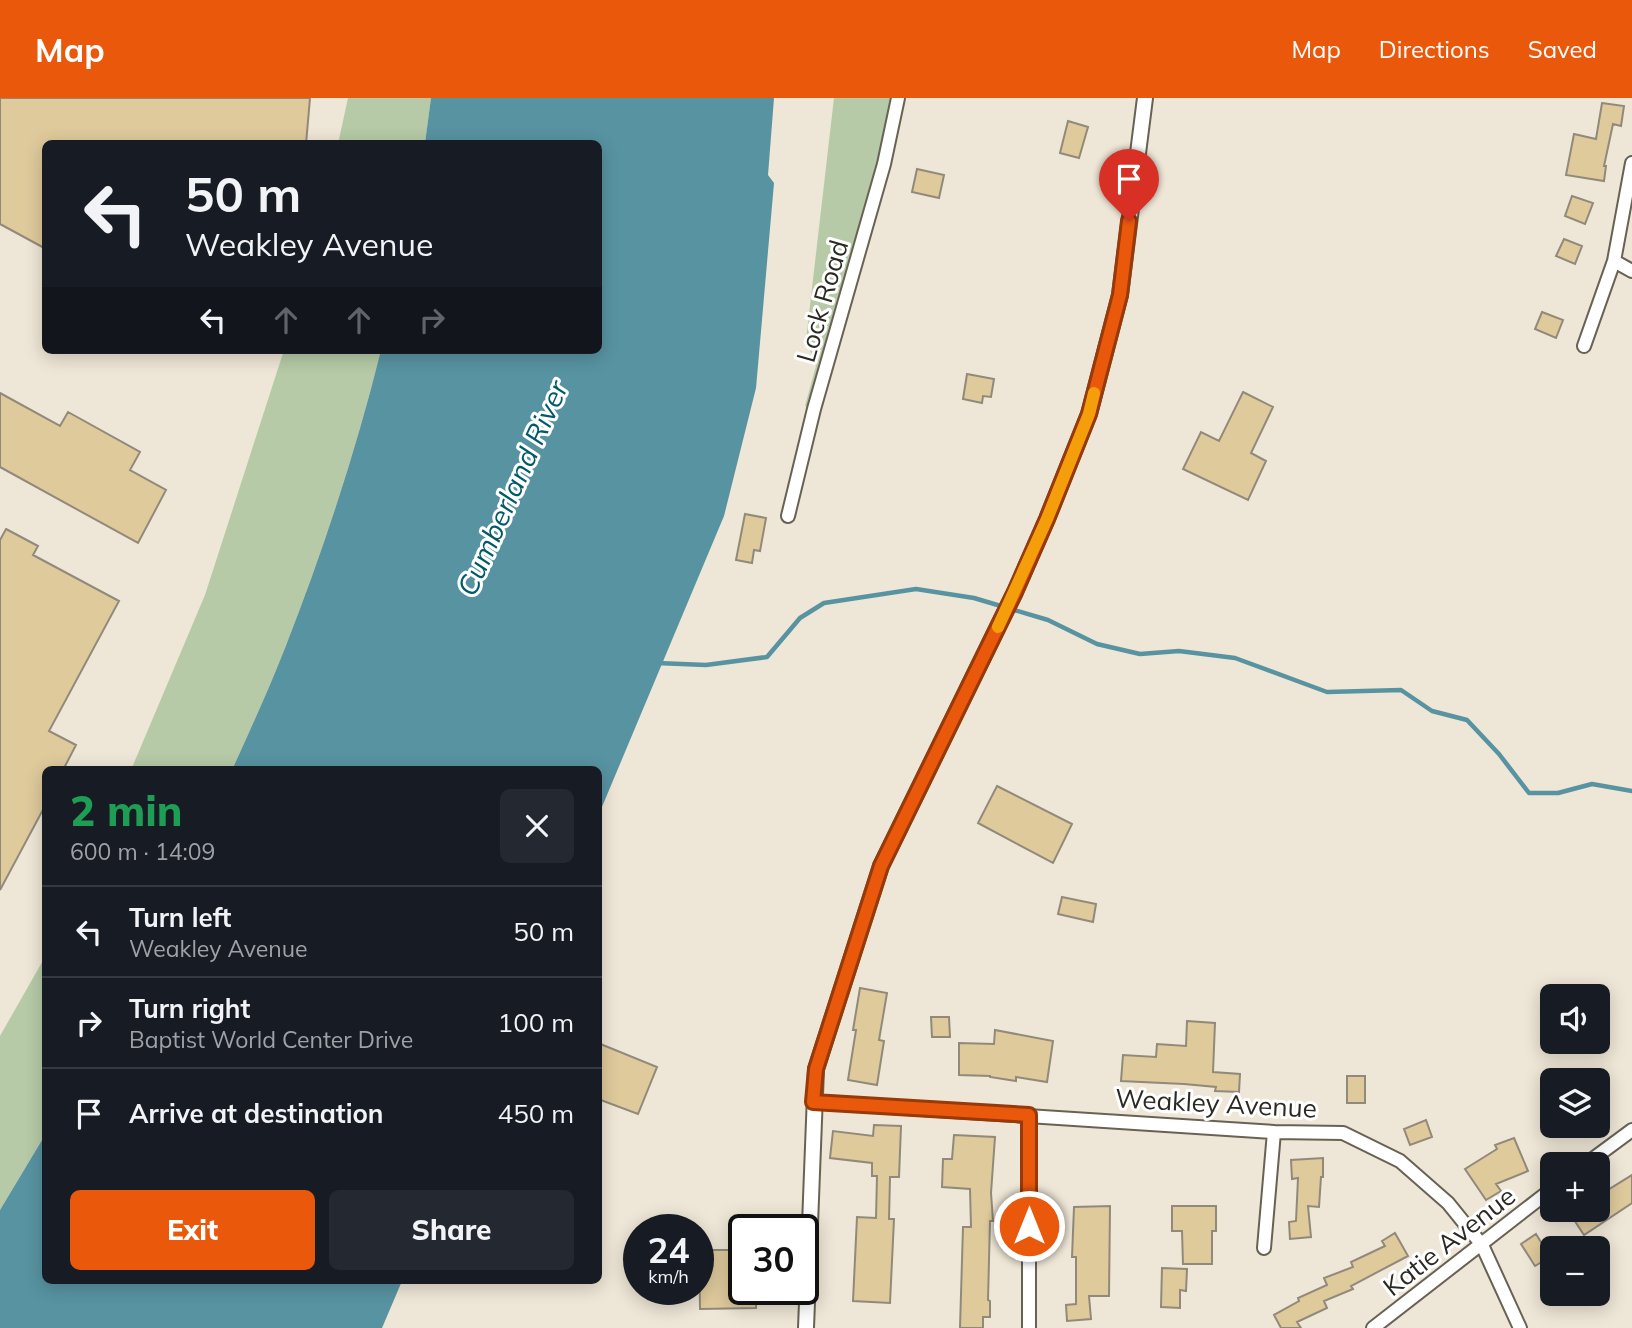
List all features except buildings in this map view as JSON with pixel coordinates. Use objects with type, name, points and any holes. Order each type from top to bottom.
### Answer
[{"type":"street","name":"Lock Road","points":[[788,516],[814,409],[884,164],[898,98]]},
{"type":"street","points":[[806,1328],[816,1069],[881,866],[1047,519],[1089,414],[1120,295],[1145,98]]},
{"type":"street","points":[[1584,346],[1614,261],[1632,163]]},
{"type":"street","points":[[1614,261],[1632,271]]},
{"type":"street","name":"Weakley Avenue","points":[[813,1102],[1275,1132],[1343,1133],[1399,1161],[1448,1203],[1482,1245],[1520,1328]]},
{"type":"street","points":[[1029,1115],[1029,1328]]},
{"type":"street","points":[[1602,1152],[1632,1130]]},
{"type":"street","points":[[1264,1248],[1275,1132]]},
{"type":"street","name":"Katie Avenue","points":[[1373,1328],[1540,1199]]},
{"type":"green space","points":[[348,98],[431,98],[425,140],[339,140]]},
{"type":"green space","points":[[834,98],[898,98],[814,409],[805,406],[816,366],[806,340]]},
{"type":"green space","points":[[283,354],[380,354],[350,463],[313,575],[279,663],[234,766],[133,766],[205,595]]},
{"type":"green space","points":[[42,962],[42,1140],[0,1210],[0,1036]]},
{"type":"water","name":"Cumberland River","points":[[431,98],[774,98],[768,175],[774,183],[756,388],[724,516],[602,807],[602,766],[234,766],[279,663],[313,575],[350,463],[380,354],[602,354],[602,140],[425,140]]},
{"type":"water","points":[[42,1140],[42,1284],[401,1284],[382,1328],[0,1328],[0,1210]]},
{"type":"waterway","points":[[657,663],[706,665],[767,657],[800,618],[824,603],[916,589],[974,598],[1048,620],[1097,644],[1140,654],[1179,651],[1235,658],[1327,692],[1401,690],[1432,711],[1467,720],[1499,754],[1529,793],[1558,793],[1592,784],[1632,791]]},
{"type":"slow traffic","points":[[998,627],[1047,519],[1089,414],[1094,393]]},
{"type":"route","points":[[1029,1226],[1029,1115],[813,1102],[816,1069],[881,866],[1015,592],[1089,414],[1120,295],[1129,221]]}]
